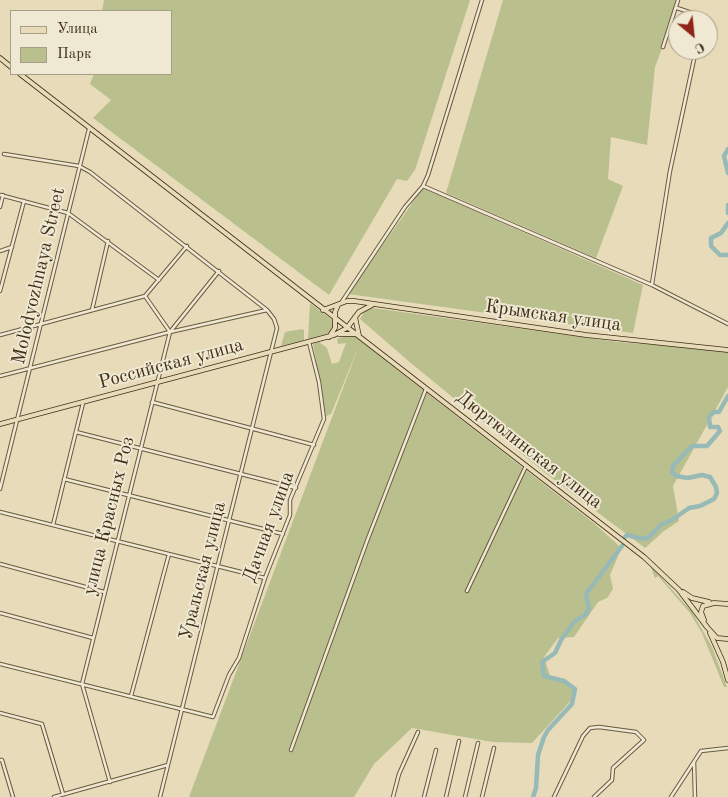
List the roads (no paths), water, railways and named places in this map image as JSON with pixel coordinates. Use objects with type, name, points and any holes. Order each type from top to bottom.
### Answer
[{"type":"main road","points":[[0,58],[10,66]]},
{"type":"main road","points":[[21,75],[323,310],[341,323],[356,317]]},
{"type":"main road","points":[[323,310],[352,301],[359,305],[359,312],[348,328]]},
{"type":"main road","name":"Крымская улица","points":[[352,301],[586,335],[728,350]]},
{"type":"main road","points":[[329,337],[335,328],[335,309],[339,304]]},
{"type":"main road","points":[[359,312],[375,304]]},
{"type":"main road","points":[[356,317],[359,336]]},
{"type":"main road","name":"Дюртюлинская улица","points":[[341,323],[644,557],[679,590]]},
{"type":"main road","name":"Российская улица","points":[[0,424],[329,337],[348,328]]},
{"type":"main road","points":[[334,335],[354,333],[359,336]]},
{"type":"main road","points":[[679,590],[692,598],[717,603],[728,603]]},
{"type":"main road","points":[[679,590],[707,628],[718,639],[728,639]]},
{"type":"main road","points":[[717,603],[703,606],[701,610],[723,662],[728,680]]},
{"type":"street","points":[[339,304],[405,207],[423,186],[482,0]]},
{"type":"street","points":[[663,47],[678,0]]},
{"type":"street","points":[[676,8],[682,10]]},
{"type":"street","points":[[652,285],[670,171],[694,60]]},
{"type":"street","name":"Molodyozhnaya Street","points":[[0,489],[19,419],[79,166],[90,129]]},
{"type":"street","points":[[4,154],[79,166],[187,246],[267,310]]},
{"type":"street","points":[[423,186],[652,285],[728,324]]},
{"type":"street","points":[[0,207],[2,195],[68,213],[159,280]]},
{"type":"street","points":[[0,291],[24,200]]},
{"type":"street","points":[[92,310],[108,241]]},
{"type":"street","points":[[0,335],[146,296],[187,246]]},
{"type":"street","points":[[0,250],[12,247]]},
{"type":"street","name":"улица Красных Роз","points":[[110,782],[82,684],[170,332],[218,270]]},
{"type":"street","points":[[346,293],[352,301]]},
{"type":"street","points":[[146,296],[170,332]]},
{"type":"street","points":[[0,376],[170,332],[267,310]]},
{"type":"street","name":"Уральская улица","points":[[160,797],[272,351],[277,328],[274,319],[267,310]]},
{"type":"street","name":"Дачная улица","points":[[182,710],[212,717],[238,658],[265,578],[284,534],[290,515],[290,500],[324,419],[319,382],[309,342]]},
{"type":"street","points":[[291,750],[367,541],[426,389]]},
{"type":"street","points":[[53,525],[83,402]]},
{"type":"street","points":[[152,402],[314,445]]},
{"type":"street","points":[[76,432],[296,488]]},
{"type":"street","points":[[466,591],[526,466]]},
{"type":"street","points":[[64,479],[284,534]]},
{"type":"street","points":[[0,512],[119,540],[265,578]]},
{"type":"street","points":[[131,696],[169,554]]},
{"type":"street","points":[[0,564],[104,592]]},
{"type":"street","points":[[0,613],[93,638]]},
{"type":"street","points":[[0,664],[182,710]]},
{"type":"street","points":[[0,713],[42,724],[63,794]]},
{"type":"street","points":[[554,797],[583,736],[590,728],[599,726],[636,732],[644,740],[613,768],[612,780],[594,797]]},
{"type":"street","points":[[393,797],[399,774],[418,732]]},
{"type":"street","points":[[446,797],[459,741]]},
{"type":"street","points":[[465,797],[478,743]]},
{"type":"street","points":[[482,797],[494,748]]},
{"type":"street","points":[[671,797],[702,750],[728,748]]},
{"type":"street","points":[[424,797],[436,750]]},
{"type":"street","points":[[0,760],[2,760],[12,797]]},
{"type":"street","points":[[694,762],[695,797]]},
{"type":"street","points":[[54,797],[168,765]]},
{"type":"waterway","points":[[728,149],[724,156],[728,173]]},
{"type":"waterway","points":[[728,205],[728,213]]},
{"type":"waterway","points":[[728,223],[721,233],[711,238],[711,246],[720,255],[728,255]]},
{"type":"waterway","points":[[625,537],[627,535],[643,539],[649,537],[662,524],[672,520],[689,508],[700,506],[714,499],[717,493],[716,487],[710,477],[702,475],[688,478],[676,476],[672,472],[673,466],[692,446],[707,446],[720,431],[718,427],[710,427],[709,417],[714,412],[719,412],[728,396]]},
{"type":"waterway","points":[[533,797],[536,788],[538,755],[544,737],[572,704],[575,689],[564,681],[544,676],[542,662],[555,653],[561,640],[574,622],[586,614],[589,609],[586,594],[622,546]]}]
